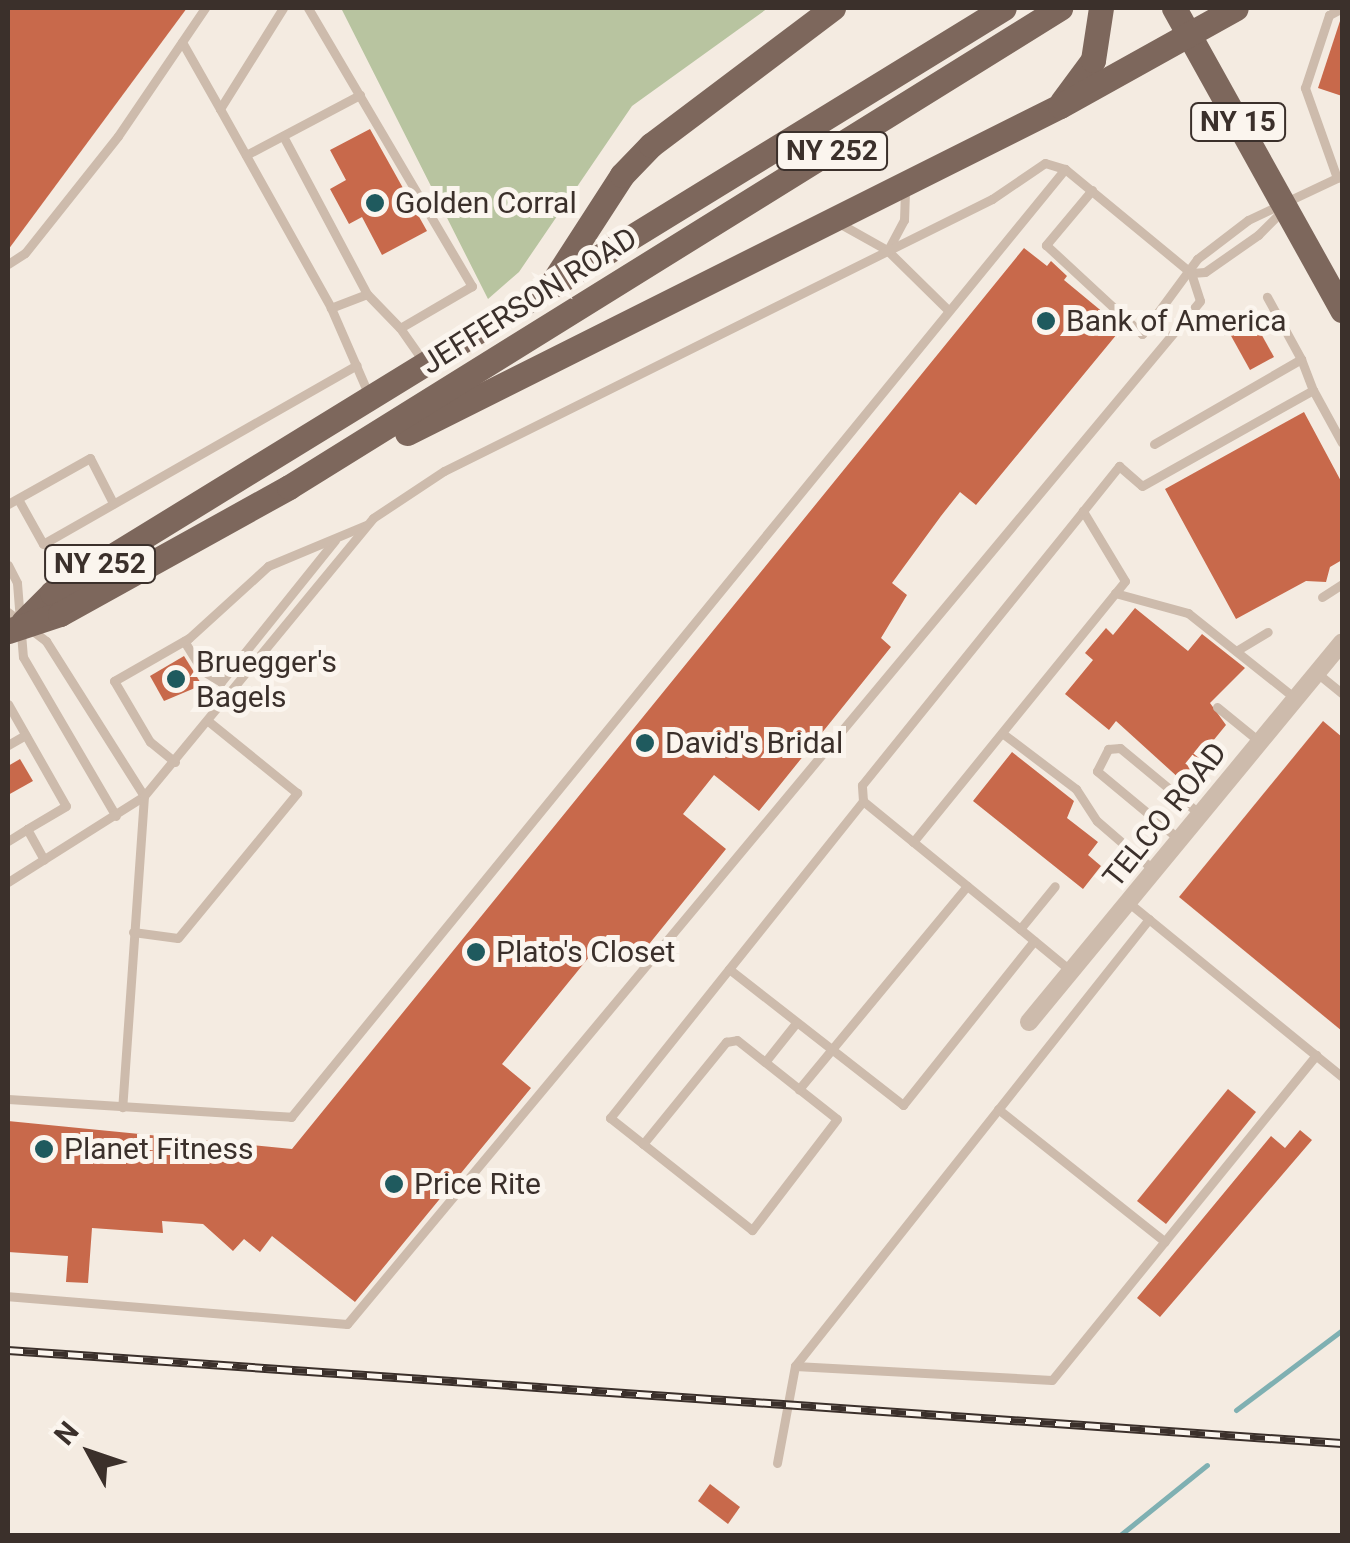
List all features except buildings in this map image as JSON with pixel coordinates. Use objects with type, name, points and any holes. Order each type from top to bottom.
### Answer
[{"type":"main road","name":"JEFFERSON ROAD","points":[[12,623],[52,593],[1004,8]]},
{"type":"main road","name":"JEFFERSON ROAD","points":[[12,623],[60,614],[289,487],[1060,8]]},
{"type":"main road","points":[[1060,106],[1093,60],[1101,8]]},
{"type":"main road","name":"NY 15","points":[[1174,8],[1342,310]]},
{"type":"main road","points":[[289,487],[338,468],[831,217],[1060,106],[1236,8]]},
{"type":"main road","points":[[547,292],[604,201],[651,144],[823,11]]},
{"type":"street","name":"TELCO ROAD","points":[[1029,1022],[1342,642]]},
{"type":"lane","points":[[8,264],[25,253],[110,147],[205,8]]},
{"type":"lane","points":[[220,109],[283,8]]},
{"type":"lane","points":[[308,8],[472,286],[400,328]]},
{"type":"lane","points":[[1092,190],[1046,246],[1142,334],[1191,272],[1196,259],[1248,220],[1286,207],[1336,178],[1305,88],[1329,15],[1342,8]]},
{"type":"lane","points":[[182,42],[331,308],[371,400]]},
{"type":"lane","points":[[246,155],[360,95]]},
{"type":"lane","points":[[283,136],[366,294],[400,328],[426,366]]},
{"type":"lane","points":[[8,1296],[347,1324],[1200,301],[1191,272],[1065,169],[1044,163],[992,198],[435,476],[368,524],[268,566],[184,641],[114,681],[150,742],[175,762]]},
{"type":"lane","points":[[8,1099],[291,1117],[1065,169]]},
{"type":"lane","points":[[888,250],[904,220],[904,182]]},
{"type":"lane","points":[[1191,272],[1204,272],[1258,236],[1286,207]]},
{"type":"lane","points":[[831,217],[859,240],[888,250],[949,307]]},
{"type":"lane","points":[[331,308],[366,294]]},
{"type":"lane","points":[[1266,297],[1342,443]]},
{"type":"lane","points":[[1154,444],[1301,359]]},
{"type":"lane","points":[[18,499],[43,544],[357,365]]},
{"type":"lane","points":[[643,1144],[726,1042],[737,1040],[837,1119],[752,1230],[610,1118],[863,801],[862,785],[1119,466],[1142,486],[1313,390]]},
{"type":"lane","points":[[8,504],[90,458],[113,502]]},
{"type":"lane","points":[[913,842],[1125,581],[1083,510]]},
{"type":"lane","points":[[8,882],[144,796],[368,524]]},
{"type":"lane","points":[[184,641],[204,671],[221,682],[337,537]]},
{"type":"lane","points":[[8,566],[17,583],[12,623],[23,657],[116,816]]},
{"type":"lane","points":[[1322,597],[1342,584]]},
{"type":"lane","points":[[1116,593],[1188,613],[1296,698]]},
{"type":"lane","points":[[12,623],[46,641],[144,796],[122,1107]]},
{"type":"lane","points":[[1236,651],[1268,632]]},
{"type":"lane","points":[[1318,673],[1342,693]]},
{"type":"lane","points":[[8,704],[66,806],[8,840]]},
{"type":"lane","points":[[1217,706],[1260,742]]},
{"type":"lane","points":[[133,932],[178,938],[297,793],[208,721]]},
{"type":"lane","points":[[1002,733],[1076,790],[1098,821],[1155,871]]},
{"type":"lane","points":[[8,744],[25,734]]},
{"type":"lane","points":[[1180,840],[1097,771],[1108,748],[1120,748],[1201,815]]},
{"type":"lane","points":[[863,801],[1071,971]]},
{"type":"lane","points":[[27,829],[44,860]]},
{"type":"lane","points":[[799,1089],[967,886]]},
{"type":"lane","points":[[1020,929],[1055,886]]},
{"type":"lane","points":[[1129,903],[1342,1077]]},
{"type":"lane","points":[[777,1463],[795,1366],[1149,919]]},
{"type":"lane","points":[[729,969],[830,1051],[904,1104],[1034,940]]},
{"type":"lane","points":[[764,1062],[796,1023]]},
{"type":"lane","points":[[795,1366],[1052,1380],[1316,1056]]},
{"type":"lane","points":[[998,1109],[1165,1242]]},
{"type":"green space","points":[[341,8],[768,8],[632,106],[519,272],[488,299]]},
{"type":"waterway","points":[[1236,1410],[1342,1330]]},
{"type":"waterway","points":[[1119,1536],[1207,1465]]},
{"type":"railway","points":[[8,1350],[1342,1443]]},
{"type":"place","name":"Golden Corral","points":[[375,203]]},
{"type":"place","name":"Bank of America","points":[[1046,321]]},
{"type":"place","name":"Bruegger's Bagels","points":[[176,679]]},
{"type":"place","name":"David's Bridal","points":[[645,743]]},
{"type":"place","name":"Plato's Closet","points":[[476,952]]},
{"type":"place","name":"Planet Fitness","points":[[44,1149]]},
{"type":"place","name":"Price Rite","points":[[394,1184]]}]
